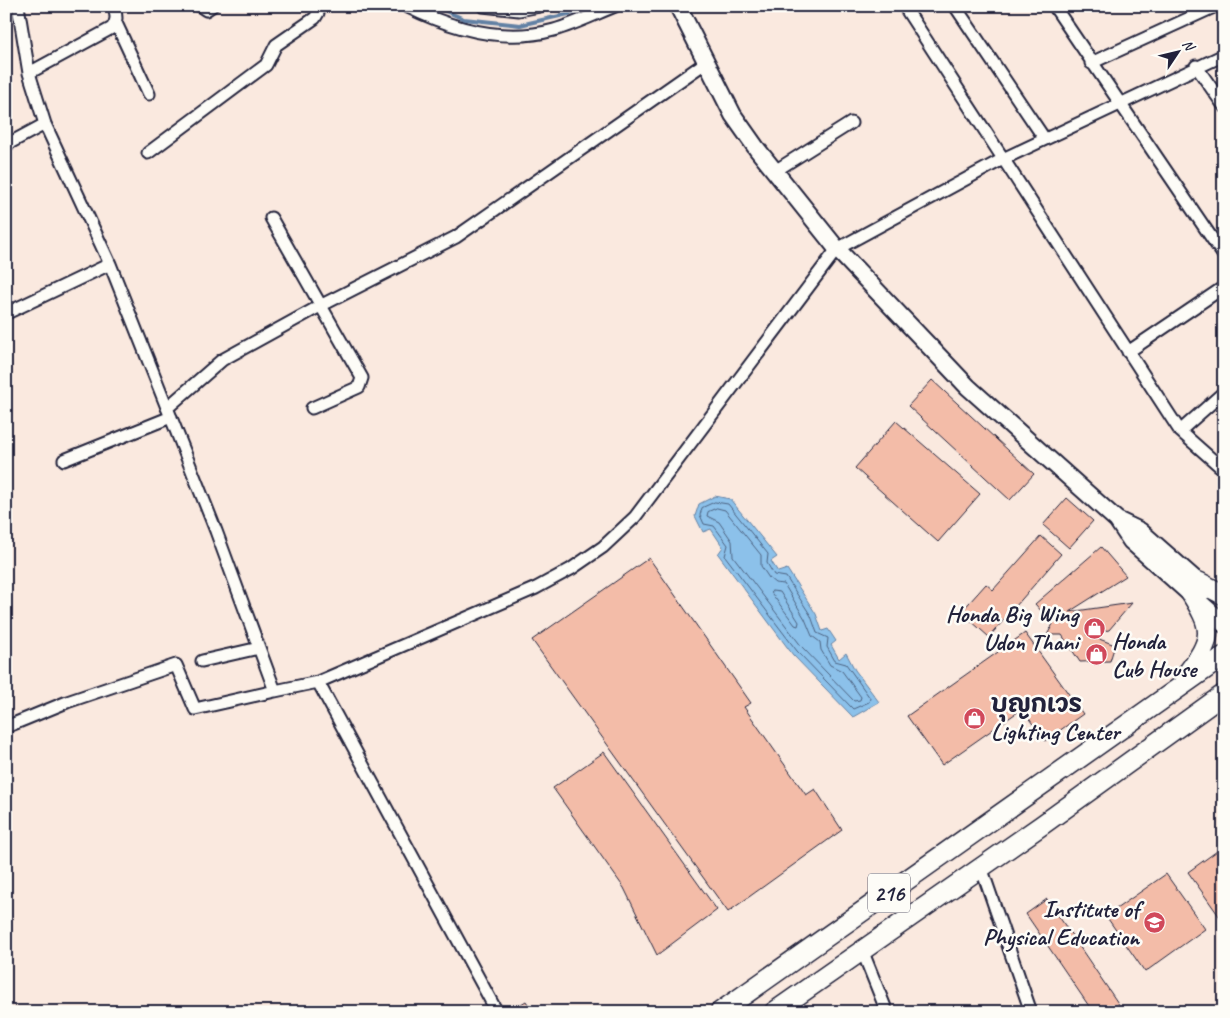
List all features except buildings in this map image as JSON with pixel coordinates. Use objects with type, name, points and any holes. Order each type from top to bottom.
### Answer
[{"type":"main road","points":[[678,6],[705,62],[734,115],[775,171],[837,249],[968,386],[1116,520],[1130,541],[1193,586],[1224,604]]},
{"type":"main road","points":[[1193,586],[1224,596]]},
{"type":"main road","points":[[1193,586],[1224,624]]},
{"type":"main road","points":[[1174,691],[1204,653],[1208,628],[1193,586]]},
{"type":"main road","name":"216","points":[[720,1012],[1224,656]]},
{"type":"main road","name":"216","points":[[774,1012],[1215,704],[1224,694]]},
{"type":"street","points":[[6,8],[10,6]]},
{"type":"street","points":[[18,6],[29,73],[44,124],[110,264],[275,691]]},
{"type":"street","points":[[114,6],[116,23],[149,94]]},
{"type":"street","points":[[200,6],[206,10],[212,6]]},
{"type":"street","points":[[148,153],[266,65],[276,45],[315,18],[318,13],[317,6]]},
{"type":"street","points":[[406,6],[432,19],[464,30],[492,35],[524,35],[554,30],[614,6]]},
{"type":"street","points":[[483,6],[519,10],[540,6]]},
{"type":"street","points":[[904,6],[1180,430],[1224,470]]},
{"type":"street","points":[[955,6],[1044,138]]},
{"type":"street","points":[[1054,6],[1090,63],[1224,256]]},
{"type":"street","points":[[1090,63],[1216,6]]},
{"type":"street","points":[[29,73],[112,28],[116,23]]},
{"type":"street","points":[[6,727],[66,702],[176,665],[195,709],[318,682],[536,588],[571,569],[603,547],[640,510],[837,249],[1003,158],[1196,66],[1224,55]]},
{"type":"street","points":[[64,460],[169,413],[222,360],[322,305],[456,237],[705,62]]},
{"type":"street","points":[[1196,66],[1224,106]]},
{"type":"street","points":[[775,171],[851,123]]},
{"type":"street","points":[[6,145],[44,124]]},
{"type":"street","points":[[271,218],[322,305],[362,382],[359,387],[312,408]]},
{"type":"street","points":[[7,312],[110,264]]},
{"type":"street","points":[[1128,352],[1224,287]]},
{"type":"street","points":[[1180,430],[1224,392]]},
{"type":"street","points":[[202,661],[259,648]]},
{"type":"street","points":[[318,682],[497,1012]]},
{"type":"street","points":[[981,867],[1031,1012]]},
{"type":"street","points":[[862,950],[887,1012]]},
{"type":"water","points":[[715,496],[730,499],[777,557],[771,561],[778,572],[787,569],[816,614],[822,631],[828,629],[836,641],[831,645],[839,659],[846,653],[855,670],[879,702],[853,717],[793,655],[718,554],[723,547],[711,529],[703,532],[695,516],[699,504]]},
{"type":"waterway","points":[[434,6],[464,19],[520,25],[573,13],[587,6]]},
{"type":"place","name":"Honda Big Wing Udon Thani","points":[[1094,628]]},
{"type":"place","name":"Honda Cub House","points":[[1096,655]]},
{"type":"place","name":"บุญกเวร Lighting Center","points":[[975,718]]},
{"type":"place","name":"Institute of Physical Education","points":[[1155,923]]}]
